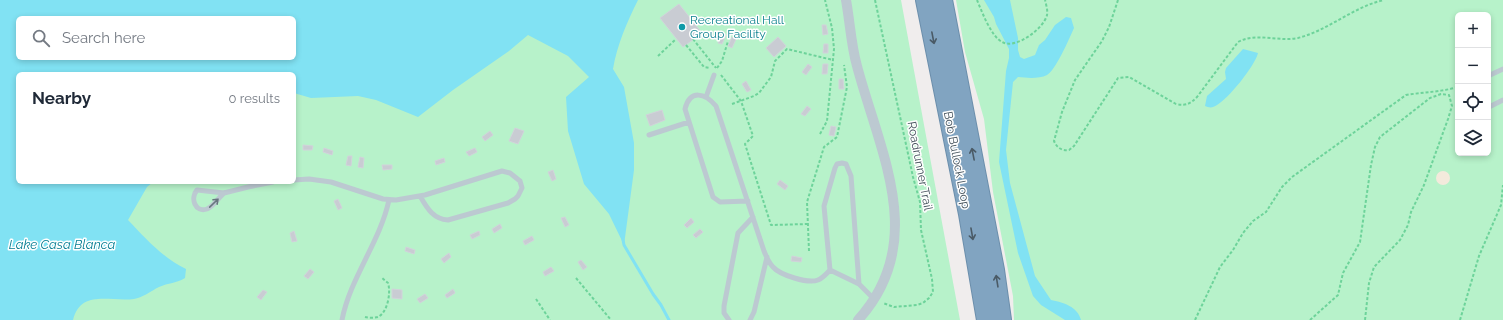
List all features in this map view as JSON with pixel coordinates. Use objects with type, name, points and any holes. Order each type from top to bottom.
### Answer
[{"type":"highway","name":"Bob Bullock Loop","points":[[925,0],[968,214],[986,320]]},
{"type":"highway","name":"Bob Bullock Loop","points":[[943,0],[994,263],[1002,320]]},
{"type":"street","points":[[846,0],[854,55],[888,172],[895,210],[895,233],[892,256],[886,278],[876,300],[858,320]]},
{"type":"lane","points":[[1491,75],[1503,69]]},
{"type":"lane","points":[[706,97],[714,75]]},
{"type":"lane","points":[[748,201],[720,202],[713,197],[685,110],[691,97],[697,95],[706,97],[716,106],[767,257],[773,267],[806,281],[818,280],[830,270]]},
{"type":"lane","points":[[1491,106],[1503,100]]},
{"type":"lane","points":[[649,135],[689,122]]},
{"type":"lane","points":[[830,270],[824,203],[835,168],[837,164],[842,162],[846,164],[851,176],[859,284]]},
{"type":"lane","points":[[296,180],[309,179],[331,182],[389,200],[420,196],[502,171],[514,175],[522,184],[520,192],[512,201],[448,220],[435,217],[428,210],[420,196]]},
{"type":"lane","points":[[224,193],[207,208],[201,209],[196,207],[194,203],[193,195],[197,190],[224,193],[263,184]]},
{"type":"lane","points":[[342,320],[348,297],[384,216],[389,200]]},
{"type":"lane","points":[[729,320],[724,313],[724,306],[738,233],[753,217]]},
{"type":"lane","points":[[750,320],[754,312],[767,257]]},
{"type":"lane","points":[[830,270],[859,284],[876,300]]},
{"type":"path","points":[[820,134],[827,121],[834,49],[832,28],[825,0]]},
{"type":"path","name":"Roadrunner Trail","points":[[875,0],[913,178],[918,193],[921,230],[934,288],[929,298],[923,303],[906,307],[894,307],[876,300]]},
{"type":"path","points":[[977,0],[994,34],[1002,42],[1012,44],[1025,39],[1042,23],[1047,15],[1045,0]]},
{"type":"path","points":[[1118,0],[1109,27],[1102,41],[1074,80],[1068,94],[1054,141],[1059,148],[1069,150],[1074,146],[1118,78],[1129,77],[1176,104],[1183,105],[1190,103],[1197,97],[1238,42],[1243,39],[1290,39],[1299,37],[1334,24],[1361,7],[1384,0]]},
{"type":"path","points":[[692,21],[712,20]]},
{"type":"path","points":[[658,56],[676,39]]},
{"type":"path","points":[[693,39],[716,69]]},
{"type":"path","points":[[716,69],[722,61],[728,41]]},
{"type":"path","points":[[686,45],[704,67],[716,69]]},
{"type":"path","points":[[732,104],[759,93],[771,77],[775,61],[787,49],[833,60]]},
{"type":"path","points":[[809,251],[807,202],[824,147],[837,137],[846,87],[844,65]]},
{"type":"path","points":[[720,75],[741,101],[753,136],[745,144],[771,225],[808,224]]},
{"type":"path","points":[[1194,320],[1220,267],[1233,250],[1243,233],[1253,221],[1266,212],[1282,187],[1292,177],[1406,95],[1432,93],[1455,88]]},
{"type":"path","points":[[1310,320],[1338,295],[1343,273],[1360,242],[1371,165],[1375,147],[1380,137],[1430,98],[1441,94],[1449,94],[1452,106],[1448,119],[1424,186],[1411,212],[1408,225],[1400,240],[1374,266],[1369,283],[1365,320]]},
{"type":"path","points":[[1460,320],[1479,256],[1500,205],[1503,185]]},
{"type":"path","points":[[365,317],[378,317],[382,314],[388,304],[388,283],[381,277]]},
{"type":"path","points":[[576,278],[611,320]]},
{"type":"path","points":[[536,299],[550,320]]},
{"type":"green space","points":[[0,0],[901,0],[960,320],[0,320]]},
{"type":"green space","points":[[956,0],[1503,0],[1503,320],[1014,320],[1013,296],[993,192],[984,119],[965,52]]},
{"type":"sand","points":[[1440,171],[1446,171],[1450,175],[1450,181],[1446,185],[1440,185],[1436,181],[1436,175]]},
{"type":"water","name":"Lake Casa Blanca","points":[[0,0],[638,0],[623,34],[613,69],[624,87],[634,143],[634,170],[624,245],[609,214],[584,184],[568,131],[566,97],[589,77],[568,56],[528,35],[509,51],[453,90],[418,117],[376,100],[358,96],[311,98],[296,94],[296,72],[16,72],[16,184],[151,184],[147,187],[128,220],[162,253],[186,269],[185,278],[159,287],[143,296],[134,299],[97,299],[82,304],[77,310],[73,320],[0,320]]},
{"type":"water","points":[[984,0],[1010,0],[1018,38],[1018,50],[1020,57],[1024,59],[1035,55],[1039,45],[1045,40],[1055,25],[1066,17],[1071,18],[1074,28],[1062,54],[1051,72],[1040,77],[1018,77],[1013,82],[1006,150],[1010,183],[1035,276],[1051,300],[1073,308],[1081,320],[1065,320],[1041,305],[1033,296],[1018,253],[999,162],[1009,49]]},
{"type":"water","points":[[1243,49],[1258,53],[1252,66],[1222,102],[1212,107],[1205,106],[1207,96],[1226,79],[1226,68]]},
{"type":"building","name":"Recreational Hall Group Facility","points":[[679,4],[702,33],[683,47],[660,18]]},
{"type":"building","points":[[822,25],[826,25],[828,34],[823,35]]},
{"type":"building","points":[[721,34],[726,35],[722,44],[718,43]]},
{"type":"building","points":[[732,37],[736,39],[732,48],[728,46]]},
{"type":"building","points":[[778,37],[786,46],[774,57],[766,48]]},
{"type":"building","points":[[824,44],[828,44],[828,53],[823,53]]},
{"type":"building","points":[[808,64],[812,67],[806,75],[802,72]]},
{"type":"building","points":[[823,64],[828,64],[827,74],[822,74]]},
{"type":"building","points":[[839,79],[843,79],[844,89],[839,89]]},
{"type":"building","points":[[746,81],[751,90],[747,92],[742,84]]},
{"type":"building","points":[[807,106],[811,109],[805,116],[801,114]]},
{"type":"building","points":[[662,110],[665,120],[650,126],[646,115]]},
{"type":"building","points":[[831,126],[836,127],[834,136],[829,135]]},
{"type":"building","points":[[515,128],[524,131],[518,144],[509,141]]},
{"type":"building","points":[[490,131],[493,135],[485,141],[482,137]]},
{"type":"building","points":[[303,145],[313,146],[312,150],[303,150]]},
{"type":"building","points":[[324,148],[333,151],[332,155],[323,152]]},
{"type":"building","points":[[475,148],[477,152],[469,156],[466,152]]},
{"type":"building","points":[[348,156],[352,156],[351,166],[346,165]]},
{"type":"building","points":[[360,157],[364,158],[363,168],[358,167]]},
{"type":"building","points":[[444,158],[445,162],[436,165],[435,161]]},
{"type":"building","points":[[382,165],[392,165],[392,169],[383,170]]},
{"type":"building","points":[[553,170],[556,179],[552,181],[548,172]]},
{"type":"building","points":[[780,180],[788,186],[785,190],[777,184]]},
{"type":"building","points":[[338,199],[342,208],[338,210],[334,201]]},
{"type":"building","points":[[565,217],[569,225],[565,227],[561,218]]},
{"type":"building","points":[[691,218],[694,222],[687,228],[684,225]]},
{"type":"building","points":[[500,224],[502,228],[494,233],[492,229]]},
{"type":"building","points":[[700,229],[703,232],[696,238],[693,235]]},
{"type":"building","points":[[294,231],[297,241],[292,242],[290,233]]},
{"type":"building","points":[[479,231],[480,235],[472,239],[470,235]]},
{"type":"building","points":[[532,236],[534,240],[525,245],[523,241]]},
{"type":"building","points":[[406,247],[415,250],[414,254],[405,251]]},
{"type":"building","points":[[449,253],[451,257],[444,263],[441,259]]},
{"type":"building","points":[[792,256],[802,258],[801,262],[791,261]]},
{"type":"building","points":[[581,260],[587,267],[583,270],[578,262]]},
{"type":"building","points":[[551,267],[554,271],[545,276],[543,272]]},
{"type":"building","points":[[310,269],[314,272],[308,279],[304,276]]},
{"type":"building","points":[[392,289],[402,290],[402,299],[392,298]]},
{"type":"building","points":[[453,289],[455,293],[447,298],[445,295]]},
{"type":"building","points":[[263,290],[267,292],[261,300],[257,297]]},
{"type":"building","points":[[425,294],[428,298],[420,303],[417,299]]},
{"type":"waterway","points":[[623,240],[624,245],[669,320]]},
{"type":"place","name":"Recreational Hall Group Facility","points":[[682,27]]}]
